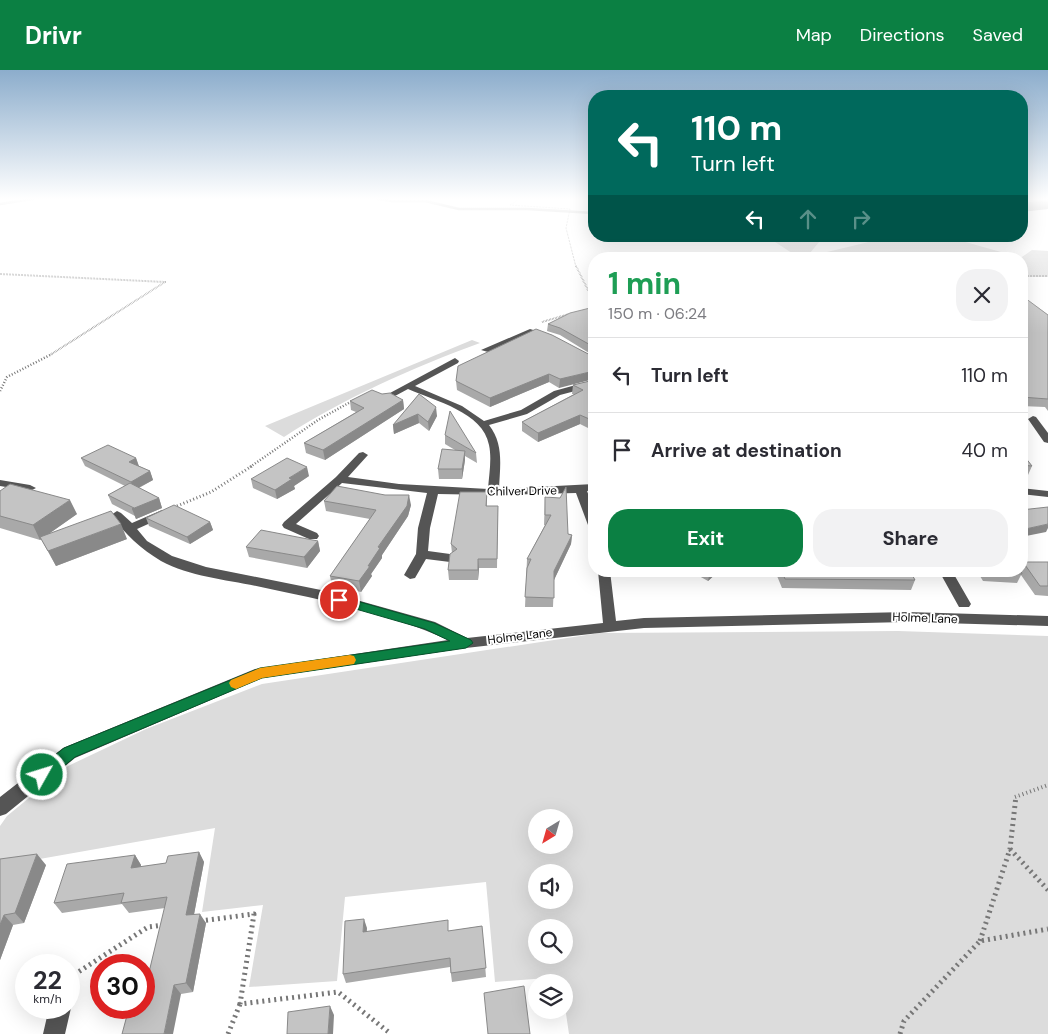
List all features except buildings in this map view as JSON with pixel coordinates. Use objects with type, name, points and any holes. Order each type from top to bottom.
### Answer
[{"type":"street","points":[[485,350],[533,331],[556,339]]},
{"type":"street","points":[[395,393],[455,361]]},
{"type":"street","points":[[483,424],[524,412],[557,393],[588,385]]},
{"type":"street","points":[[408,386],[466,412],[483,424],[494,444],[493,492]]},
{"type":"street","points":[[1033,419],[1048,440]]},
{"type":"street","points":[[313,536],[288,525],[340,479],[363,455]]},
{"type":"street","name":"Chilver Drive","points":[[340,479],[379,486],[434,491],[493,492],[588,488]]},
{"type":"street","points":[[0,483],[30,488]]},
{"type":"street","points":[[580,489],[588,510]]},
{"type":"street","points":[[410,575],[422,554],[424,528],[434,491]]},
{"type":"street","points":[[1028,492],[1048,494]]},
{"type":"street","points":[[130,528],[177,506]]},
{"type":"street","points":[[117,515],[142,544],[168,559],[204,571],[321,595],[430,626],[466,643]]},
{"type":"street","points":[[422,554],[450,558]]},
{"type":"street","points":[[605,577],[610,626]]},
{"type":"street","points":[[948,577],[964,604]]},
{"type":"street","name":"Holme Lane","points":[[0,808],[69,752],[260,673],[466,643],[610,626],[907,617],[1048,621]]},
{"type":"street","points":[[54,1034],[57,1019]]},
{"type":"path","points":[[570,243],[577,270],[588,291]]},
{"type":"path","points":[[0,274],[166,282],[67,346],[7,377],[0,391]]},
{"type":"path","points":[[1028,276],[1048,276]]},
{"type":"path","points":[[900,1034],[904,1021],[980,942],[1010,848],[1015,796],[1048,785]]},
{"type":"path","points":[[1010,848],[1048,890]]},
{"type":"path","points":[[196,921],[254,914],[240,1004],[228,1034]]},
{"type":"path","points":[[80,971],[148,927],[168,925]]},
{"type":"path","points":[[980,942],[1048,929]]},
{"type":"path","points":[[240,1004],[338,992],[391,1034]]},
{"type":"shaded area","points":[[777,243],[818,243],[811,252],[790,252]]},
{"type":"shaded area","points":[[865,243],[969,243],[1001,252],[827,252]]},
{"type":"shaded area","points":[[1032,250],[1048,251],[1048,277],[1028,277],[1028,253]]},
{"type":"shaded area","points":[[472,340],[480,343],[379,385],[330,409],[284,437],[265,426]]},
{"type":"shaded area","points":[[898,631],[1048,636],[1048,1034],[569,1034],[567,1019],[573,1019],[573,974],[528,974],[528,979],[495,982],[486,882],[345,897],[337,981],[249,987],[263,905],[202,912],[215,828],[0,866],[0,826],[7,816],[68,766],[146,729],[262,684],[600,633]]},
{"type":"slow traffic","points":[[236,683],[260,673],[350,660]]},
{"type":"route","points":[[42,775],[69,752],[260,673],[466,643],[430,626],[339,600]]}]
